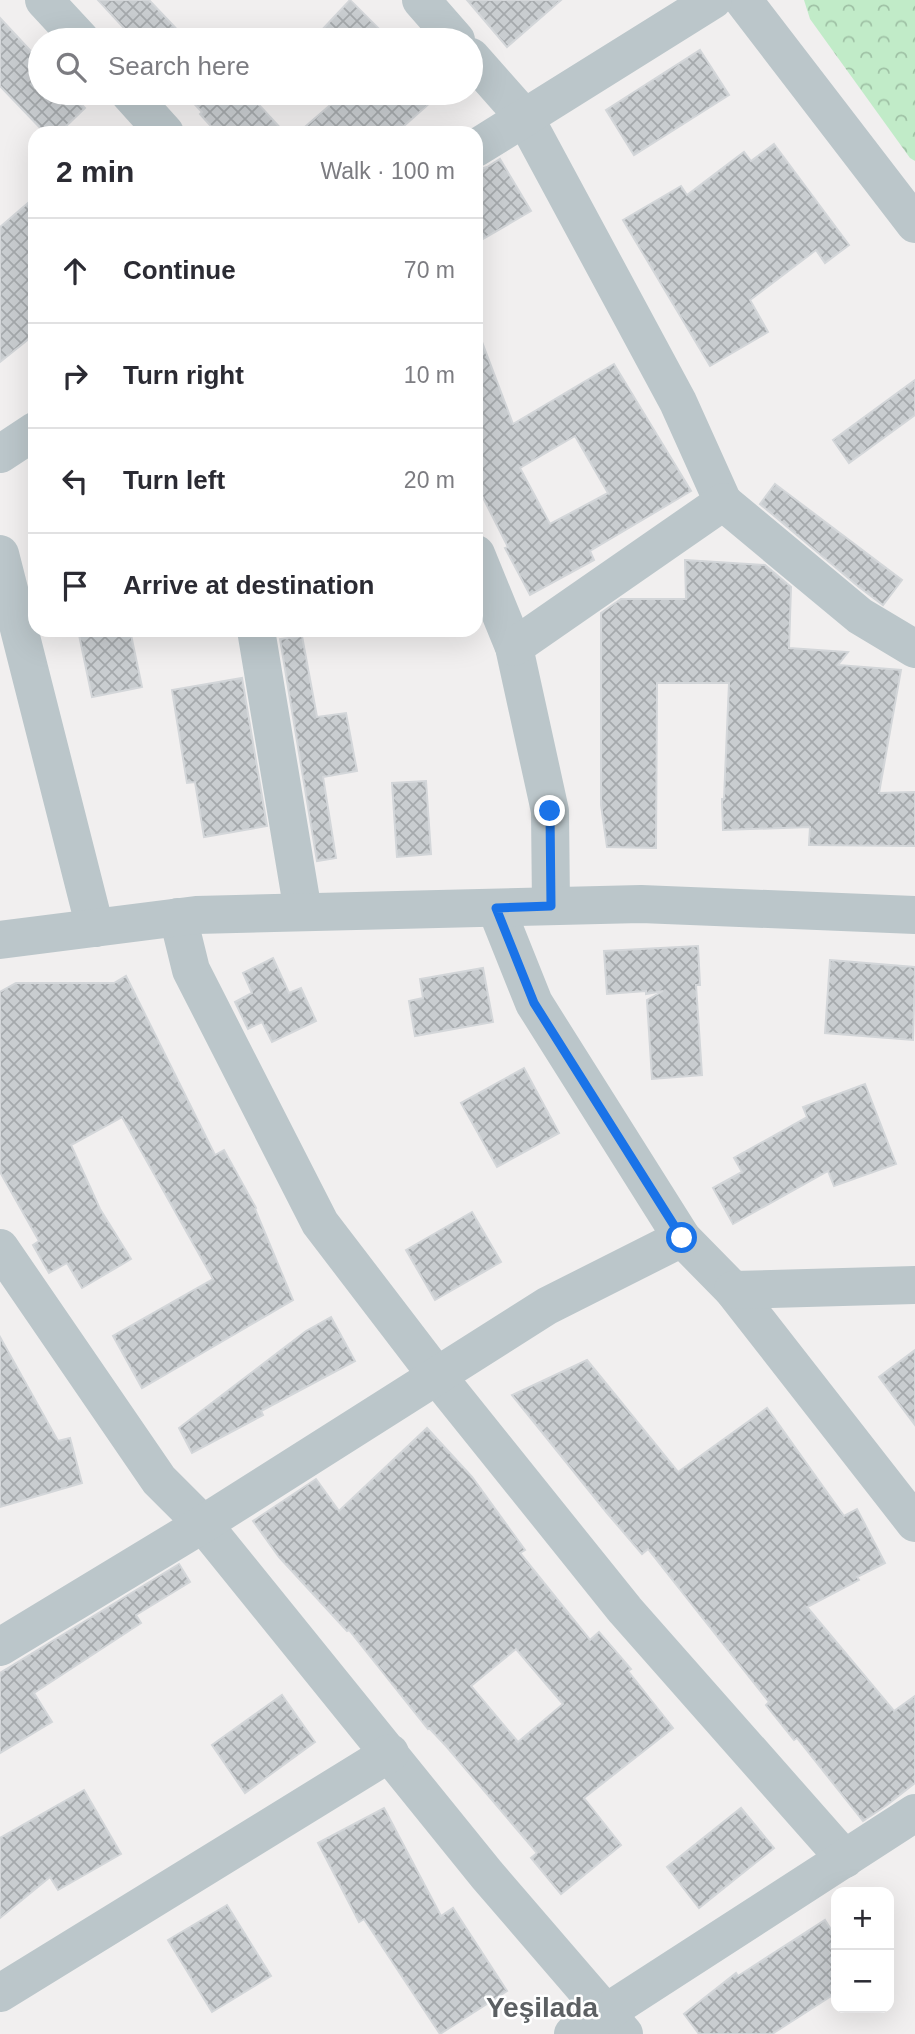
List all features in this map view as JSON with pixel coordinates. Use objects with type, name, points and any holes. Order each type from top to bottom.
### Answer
[{"type":"street","points":[[44,0],[70,28]]},
{"type":"street","points":[[421,0],[446,28]]},
{"type":"street","points":[[483,144],[713,0]]},
{"type":"street","points":[[743,0],[915,224]]},
{"type":"street","points":[[483,71],[525,118],[677,402],[723,502],[860,616],[915,649]]},
{"type":"street","points":[[140,105],[159,126]]},
{"type":"street","points":[[1,451],[28,435]]},
{"type":"street","points":[[514,647],[723,502]]},
{"type":"street","points":[[0,554],[94,928]]},
{"type":"street","points":[[483,571],[514,647],[550,811],[551,906]]},
{"type":"street","points":[[257,637],[303,912]]},
{"type":"street","points":[[0,940],[196,915],[303,912],[641,904],[915,915]]},
{"type":"street","points":[[496,908],[534,1003],[682,1238],[733,1290],[915,1523]]},
{"type":"street","points":[[177,917],[191,970],[320,1223],[437,1376],[625,1610],[845,1859]]},
{"type":"street","points":[[0,1647],[203,1524],[547,1306],[682,1238]]},
{"type":"street","points":[[0,1248],[159,1480],[203,1524],[487,1875],[615,2024]]},
{"type":"street","points":[[733,1290],[915,1285]]},
{"type":"street","points":[[0,1993],[390,1753]]},
{"type":"street","points":[[573,2034],[615,2024],[845,1859],[915,1813]]},
{"type":"green space","points":[[804,0],[915,0],[915,161],[910,158],[810,19]]},
{"type":"building","points":[[98,0],[149,0],[176,28],[124,28]]},
{"type":"building","points":[[350,0],[378,28],[324,28]]},
{"type":"building","points":[[467,0],[561,0],[507,47]]},
{"type":"building","points":[[0,18],[28,48],[28,105],[82,105],[85,108],[66,126],[38,126],[0,86]]},
{"type":"building","points":[[700,50],[729,95],[634,155],[606,110]]},
{"type":"building","points":[[195,105],[259,105],[279,126],[211,126],[200,114],[202,112]]},
{"type":"building","points":[[330,105],[428,105],[404,126],[306,126]]},
{"type":"building","points":[[774,144],[849,245],[825,263],[816,250],[750,300],[768,332],[710,366],[623,220],[681,186],[687,195],[744,152],[751,161]]},
{"type":"building","points":[[500,159],[531,211],[483,239],[483,168]]},
{"type":"building","points":[[28,203],[28,340],[0,362],[0,227]]},
{"type":"building","points":[[483,345],[513,424],[614,364],[691,491],[590,551],[594,560],[530,595],[505,548],[508,547],[483,498]],"holes":[[[575,436],[608,493],[550,524],[520,468]]]},
{"type":"building","points":[[915,380],[915,415],[849,463],[833,440]]},
{"type":"building","points":[[775,484],[902,580],[883,605],[760,504]]},
{"type":"building","points":[[685,560],[765,565],[791,587],[789,648],[848,652],[838,665],[901,670],[879,793],[915,792],[915,846],[809,845],[810,827],[723,830],[722,799],[729,683],[657,683],[656,848],[607,847],[601,805],[601,613],[621,599],[686,599]]},
{"type":"building","points":[[79,637],[131,637],[142,687],[92,697]]},
{"type":"building","points":[[302,637],[317,717],[346,713],[357,771],[323,777],[336,858],[317,861],[280,639]]},
{"type":"building","points":[[242,678],[267,826],[204,837],[195,782],[187,783],[172,690]]},
{"type":"building","points":[[426,781],[431,854],[397,857],[392,783]]},
{"type":"building","points":[[698,946],[700,985],[696,985],[702,1075],[652,1079],[647,1000],[663,991],[607,994],[604,951]]},
{"type":"building","points":[[273,958],[289,993],[301,988],[316,1021],[272,1042],[262,1022],[248,1029],[235,1002],[252,993],[243,973]]},
{"type":"building","points":[[830,960],[915,967],[913,1040],[825,1033]]},
{"type":"building","points":[[483,968],[493,1022],[415,1036],[409,1001],[423,998],[420,979]]},
{"type":"building","points":[[126,976],[215,1155],[224,1150],[256,1208],[293,1300],[142,1388],[113,1336],[213,1279],[122,1117],[71,1145],[100,1209],[131,1259],[82,1288],[67,1263],[49,1273],[33,1245],[39,1241],[0,1172],[0,992],[16,983],[114,983]]},
{"type":"building","points":[[524,1068],[559,1133],[497,1167],[461,1103]]},
{"type":"building","points":[[865,1084],[896,1164],[834,1186],[828,1171],[733,1224],[713,1188],[742,1172],[734,1158],[807,1117],[803,1107]]},
{"type":"building","points":[[472,1212],[501,1262],[435,1300],[406,1250]]},
{"type":"building","points":[[331,1317],[355,1361],[261,1411],[263,1415],[192,1453],[179,1428],[306,1331]]},
{"type":"building","points":[[0,1337],[58,1441],[70,1438],[82,1483],[0,1507]]},
{"type":"building","points":[[915,1350],[915,1425],[879,1377]]},
{"type":"building","points":[[587,1360],[678,1472],[767,1408],[844,1516],[857,1509],[885,1563],[807,1607],[894,1711],[915,1696],[915,1783],[863,1821],[797,1738],[794,1740],[766,1705],[769,1702],[648,1549],[642,1554],[512,1395]]},
{"type":"building","points":[[427,1428],[472,1477],[525,1550],[520,1553],[590,1640],[599,1632],[631,1669],[628,1671],[673,1728],[584,1798],[621,1845],[561,1894],[531,1858],[537,1853],[446,1746],[428,1729],[349,1630],[347,1631],[279,1557],[253,1521],[316,1479],[339,1511]],"holes":[[[516,1649],[563,1704],[518,1742],[471,1686]]]},
{"type":"building","points":[[179,1564],[190,1582],[136,1615],[141,1623],[34,1693],[52,1722],[0,1753],[0,1673]]},
{"type":"building","points":[[282,1695],[315,1742],[245,1793],[212,1745]]},
{"type":"building","points":[[84,1790],[121,1854],[58,1890],[50,1877],[0,1918],[0,1838]]},
{"type":"building","points":[[384,1808],[441,1916],[453,1908],[507,1991],[440,2034],[364,1919],[359,1922],[318,1843]]},
{"type":"building","points":[[741,1808],[774,1848],[699,1908],[667,1867]]},
{"type":"building","points":[[227,1905],[271,1976],[212,2012],[168,1940]]},
{"type":"building","points":[[825,1920],[831,1929],[831,1996],[772,2034],[699,2034],[684,2014],[736,1973],[738,1976]]},
{"type":"district","name":"Yeşilada","points":[[542,2007]]},
{"type":"route","points":[[550,811],[551,906],[496,908],[534,1003],[682,1238]]}]
